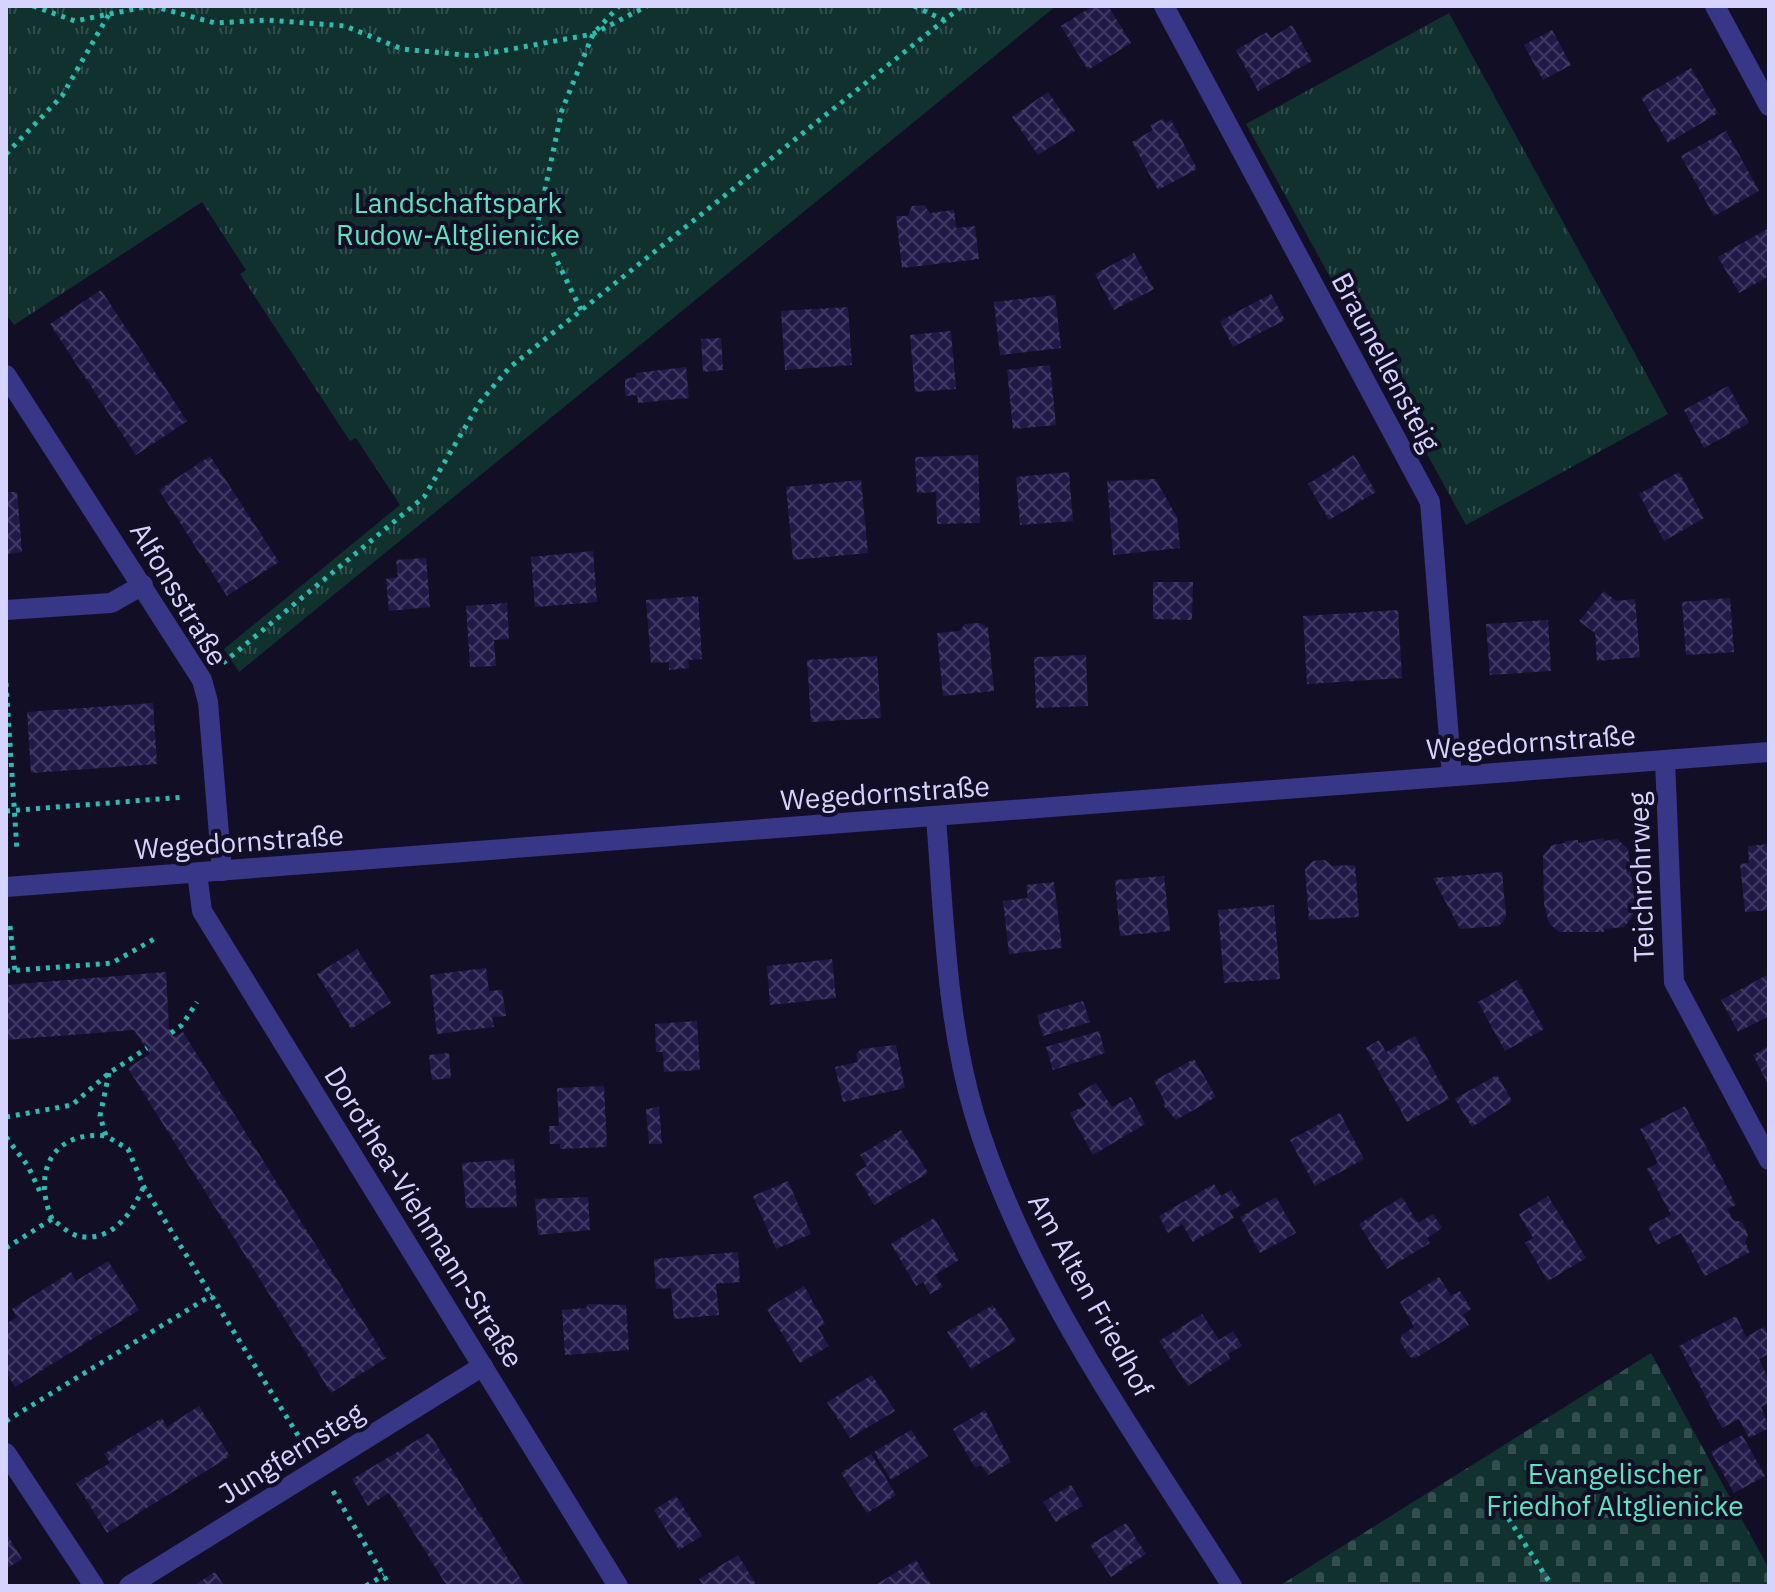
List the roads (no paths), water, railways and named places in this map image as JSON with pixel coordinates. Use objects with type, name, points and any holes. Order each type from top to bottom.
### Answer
[{"type":"street","name":"Braunellensteig","points":[[1164,6],[1430,502],[1452,776]]},
{"type":"street","points":[[1715,6],[1769,106]]},
{"type":"street","name":"Alfonsstraße","points":[[6,375],[202,680],[208,702],[222,871]]},
{"type":"street","points":[[6,610],[111,603],[143,585]]},
{"type":"street","name":"Wegedornstraße","points":[[6,887],[1769,752]]},
{"type":"street","name":"Teichrohrweg","points":[[1665,760],[1674,982],[1769,1160]]},
{"type":"street","name":"Am Alten Friedhof","points":[[936,818],[953,1017],[973,1111],[1000,1187],[1036,1267],[1232,1586]]},
{"type":"street","name":"Dorothea-Viehmann-Straße","points":[[197,873],[202,911],[618,1586]]},
{"type":"street","name":"Jungfernsteg","points":[[129,1586],[483,1366]]},
{"type":"street","points":[[6,1453],[94,1586]]},
{"type":"park label","name":"Landschaftspark Rudow-Altglienicke","points":[[458,219]]},
{"type":"park label","name":"Evangelischer Friedhof Altglienicke","points":[[1615,1490]]}]
